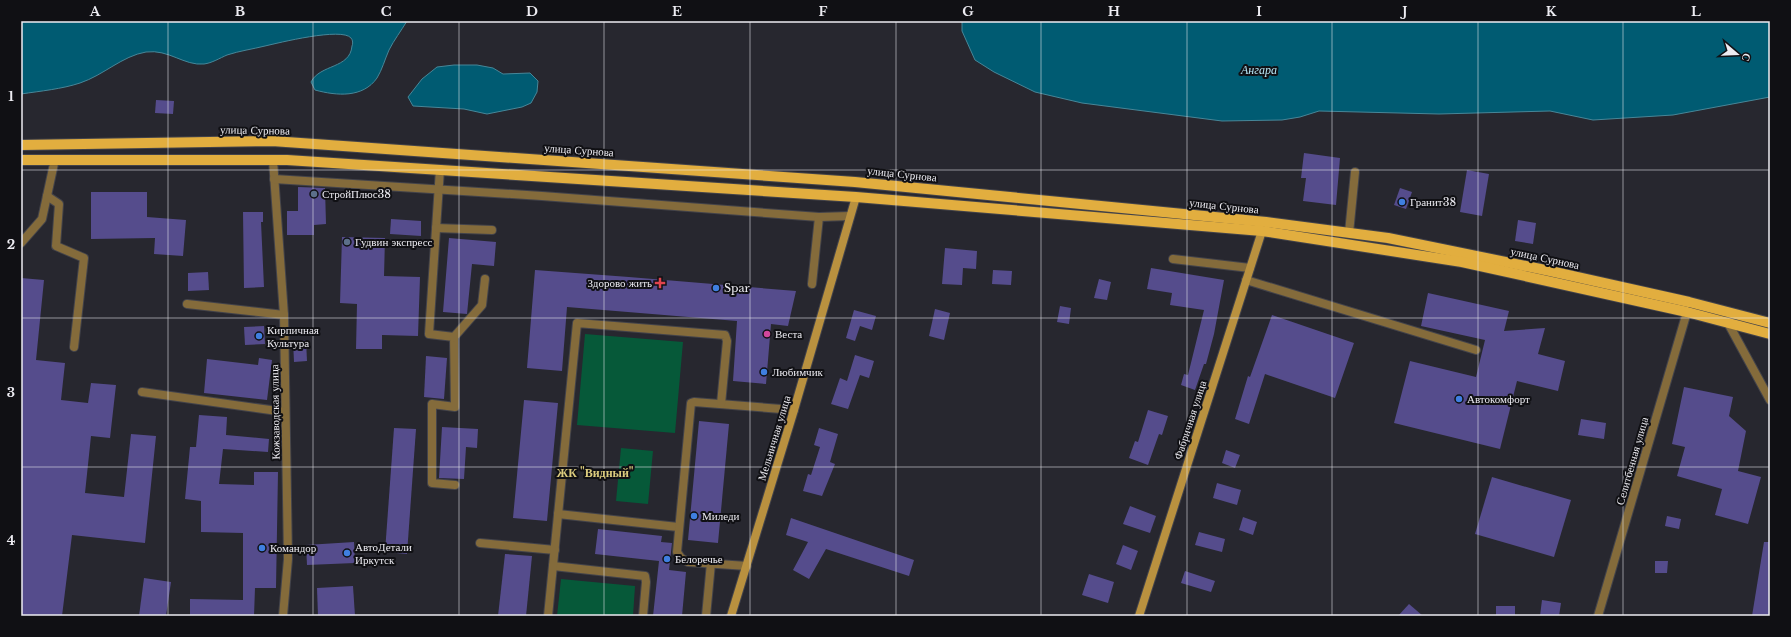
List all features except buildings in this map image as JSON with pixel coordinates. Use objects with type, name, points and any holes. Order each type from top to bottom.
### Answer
[{"type":"main road","name":"улица Сурнова","points":[[21,144],[272,141],[855,182],[1266,222],[1388,238],[1550,271],[1689,302],[1770,323]]},
{"type":"main road","name":"улица Сурнова","points":[[21,160],[273,160],[440,169],[856,197],[1262,231],[1462,262],[1687,312],[1770,334]]},
{"type":"street","points":[[21,243],[42,219],[55,159]]},
{"type":"street","name":"Кожзаводская улица","points":[[273,160],[284,316],[288,559],[283,616]]},
{"type":"street","points":[[440,169],[429,334],[454,337]]},
{"type":"street","points":[[1349,233],[1355,172]]},
{"type":"street","points":[[274,179],[438,189],[819,217],[850,216]]},
{"type":"street","points":[[47,196],[59,204],[56,246],[84,258],[74,348]]},
{"type":"street","name":"Мельничная улица","points":[[731,616],[794,410],[856,197]]},
{"type":"street","points":[[812,284],[819,217]]},
{"type":"street","points":[[436,228],[492,230]]},
{"type":"street","name":"Фабричная улица","points":[[1139,616],[1262,231]]},
{"type":"street","points":[[1173,259],[1250,268]]},
{"type":"street","points":[[455,485],[432,483],[432,404],[455,407],[454,337],[482,305],[485,279]]},
{"type":"street","points":[[1246,280],[1476,350]]},
{"type":"street","points":[[187,304],[284,316]]},
{"type":"street","name":"Селитбенная улица","points":[[1599,615],[1687,312]]},
{"type":"street","points":[[548,616],[577,323],[725,335],[727,341],[721,404]]},
{"type":"street","points":[[1728,323],[1770,400]]},
{"type":"street","points":[[142,392],[286,412]]},
{"type":"street","points":[[746,566],[688,562],[681,558],[676,548],[691,404],[694,402],[794,410]]},
{"type":"street","points":[[558,514],[678,527]]},
{"type":"street","points":[[480,543],[555,550]]},
{"type":"street","points":[[706,616],[711,563]]},
{"type":"street","points":[[553,566],[645,576],[646,582],[643,616]]},
{"type":"green space","points":[[585,334],[683,342],[675,433],[577,425]]},
{"type":"green space","points":[[621,448],[653,451],[648,504],[616,501]]},
{"type":"green space","points":[[561,579],[635,586],[633,616],[557,616]]},
{"type":"water","points":[[21,21],[407,21],[389,50],[377,78],[371,85],[364,89],[349,94],[315,90],[311,82],[315,76],[321,72],[341,63],[350,53],[353,44],[352,39],[345,35],[336,34],[296,39],[241,51],[204,64],[190,63],[162,53],[146,52],[129,57],[89,80],[59,88],[21,94]]},
{"type":"water","name":"Ангара","points":[[962,21],[1770,21],[1770,97],[1673,115],[1593,120],[1550,111],[1439,114],[1319,111],[1300,117],[1282,120],[1222,121],[1082,103],[1035,92],[994,72],[975,60],[962,31]]},
{"type":"water","points":[[477,65],[493,68],[503,74],[530,73],[538,81],[537,92],[531,103],[522,107],[487,114],[464,109],[413,106],[408,97],[422,79],[437,67]]},
{"type":"place","name":"СтройПлюс38","points":[[314,194]]},
{"type":"place","name":"Гранит38","points":[[1402,202]]},
{"type":"place","name":"Гудвин экспресс","points":[[347,242]]},
{"type":"place","name":"Здорово жить","points":[[660,283]]},
{"type":"place","name":"Spar","points":[[716,288]]},
{"type":"place","name":"Веста","points":[[767,334]]},
{"type":"place","name":"Кирпичная Культура","points":[[259,336]]},
{"type":"place","name":"Любимчик","points":[[764,372]]},
{"type":"place","name":"Автокомфорт","points":[[1459,399]]},
{"type":"place","name":"Миледи","points":[[694,516]]},
{"type":"place","name":"Командор","points":[[262,548]]},
{"type":"place","name":"АвтоДетали Иркутск","points":[[347,553]]},
{"type":"place","name":"Белоречье","points":[[667,559]]},
{"type":"district","name":"ЖК \"Видный\"","points":[[595,473]]}]
